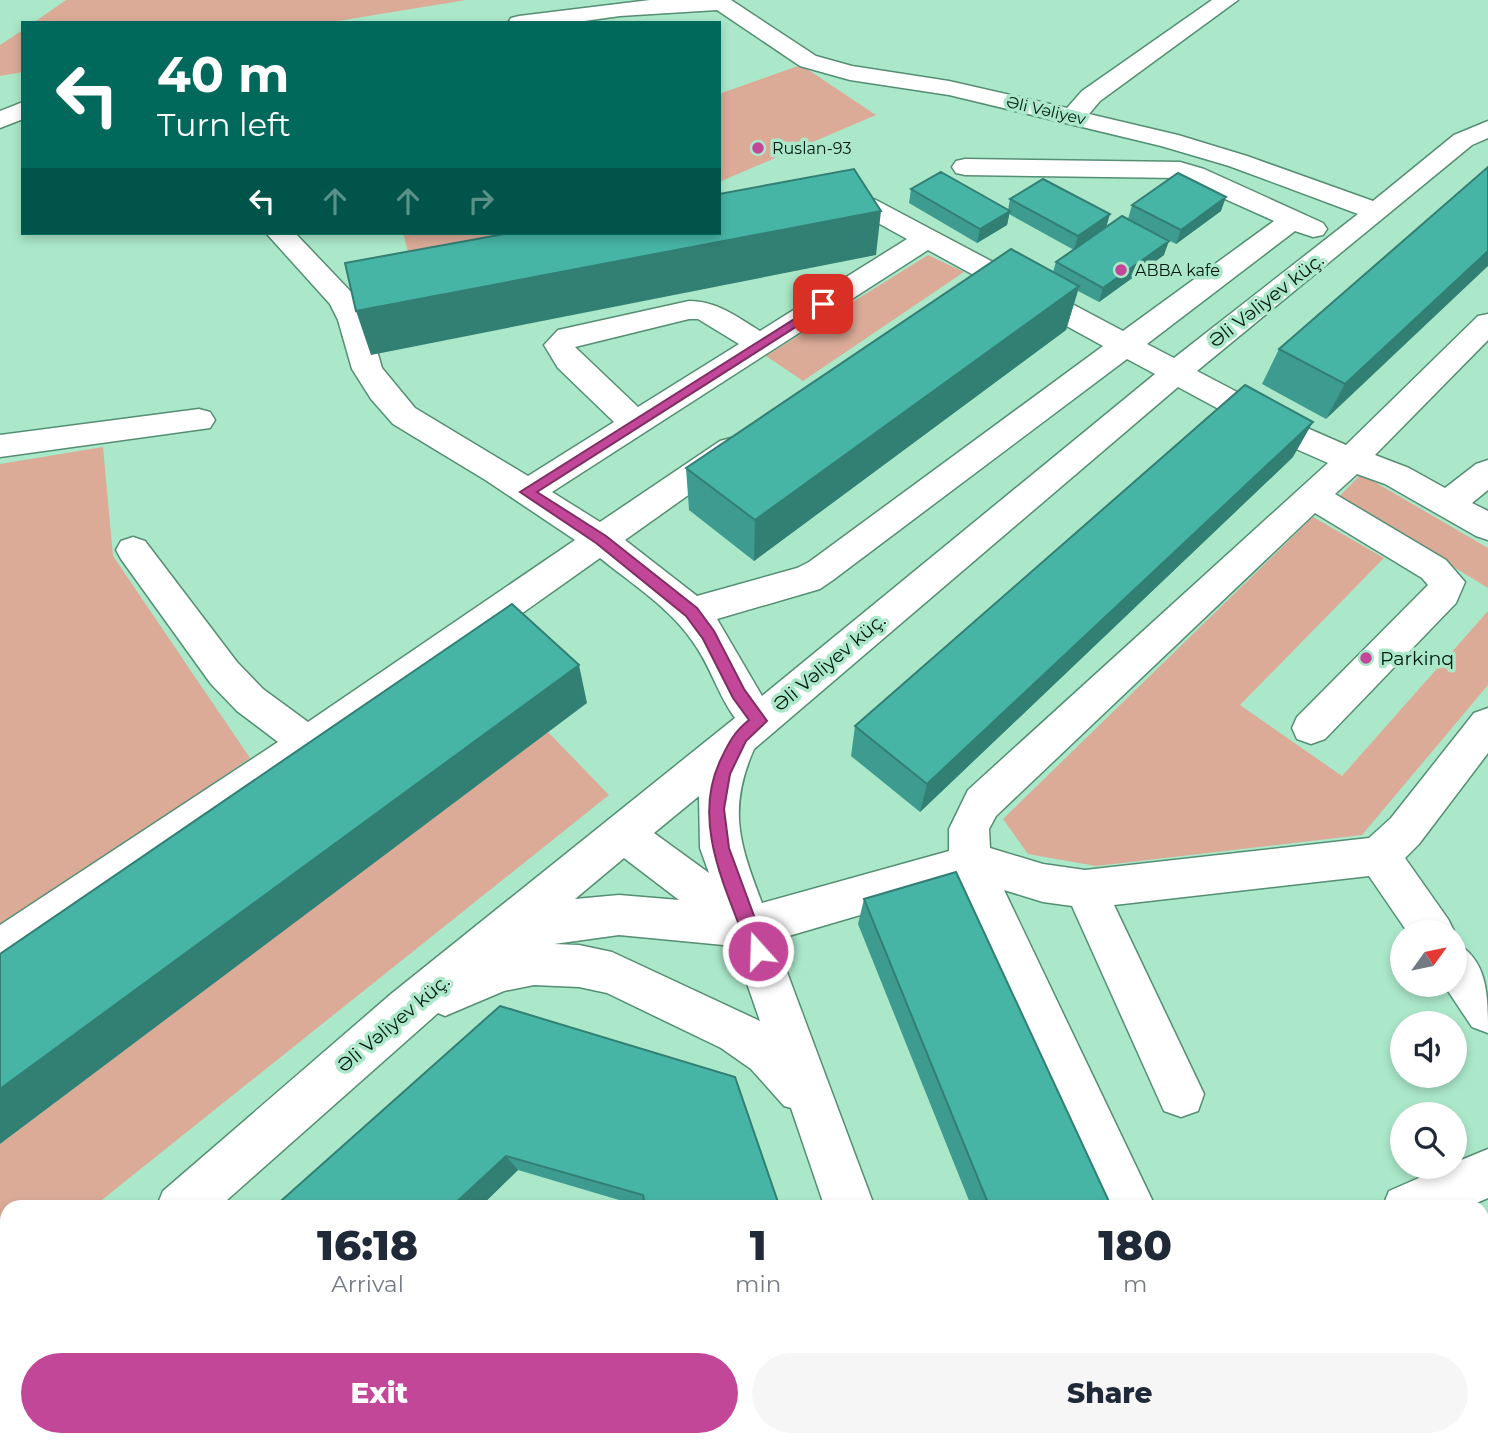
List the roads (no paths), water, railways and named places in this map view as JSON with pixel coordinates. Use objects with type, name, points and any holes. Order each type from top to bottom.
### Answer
[{"type":"street","points":[[1074,116],[1091,96],[1227,0]]},
{"type":"street","name":"Əli Vəliyev","points":[[533,21],[620,9],[699,3],[722,4],[808,61],[850,73],[949,89],[1074,116],[1238,161],[1377,212]]},
{"type":"street","points":[[0,121],[21,110]]},
{"type":"street","name":"Əli Vəliyev küç.","points":[[189,1200],[407,1010],[750,729],[1177,372],[1463,140],[1488,129]]},
{"type":"street","points":[[965,167],[1180,170],[1340,241]]},
{"type":"street","points":[[807,205],[848,200],[867,206],[1289,433],[1351,460],[1397,476],[1488,527]]},
{"type":"street","points":[[691,612],[808,579],[821,571],[1293,220]]},
{"type":"street","points":[[282,235],[358,296],[353,320],[367,369],[382,392],[404,416],[601,540],[691,612],[709,635],[739,694],[750,729],[722,774],[716,809],[721,848],[847,1200]]},
{"type":"street","points":[[527,492],[928,238]]},
{"type":"street","points":[[954,293],[988,270]]},
{"type":"street","points":[[635,423],[569,360],[559,345],[569,337],[704,310],[760,345]]},
{"type":"street","points":[[1128,1200],[970,864],[969,829],[982,803],[1351,460],[1488,323]]},
{"type":"street","points":[[0,446],[199,420]]},
{"type":"street","points":[[0,950],[308,743],[760,429]]},
{"type":"street","points":[[1448,504],[1488,472]]},
{"type":"street","points":[[1311,728],[1443,593],[1447,582],[1434,569],[1312,496]]},
{"type":"street","points":[[132,550],[224,674],[250,700],[308,743]]},
{"type":"street","points":[[494,939],[569,920],[620,915],[749,927],[970,864],[995,868],[1043,883],[1085,889],[1379,856],[1405,831],[1488,724]]},
{"type":"street","points":[[623,834],[749,927]]},
{"type":"street","points":[[1379,856],[1424,920]]},
{"type":"street","points":[[1085,889],[1181,1094]]},
{"type":"street","points":[[407,1010],[513,968],[534,964],[579,966],[612,973],[737,1032],[767,1053],[810,1098]]},
{"type":"street","points":[[1467,981],[1488,1011]]},
{"type":"street","points":[[1425,1200],[1488,1173]]},
{"type":"place","name":"Ruslan-93","points":[[758,148]]},
{"type":"place","name":"ABBA kafe","points":[[1121,270]]},
{"type":"place","name":"Parkinq","points":[[1366,658]]}]
